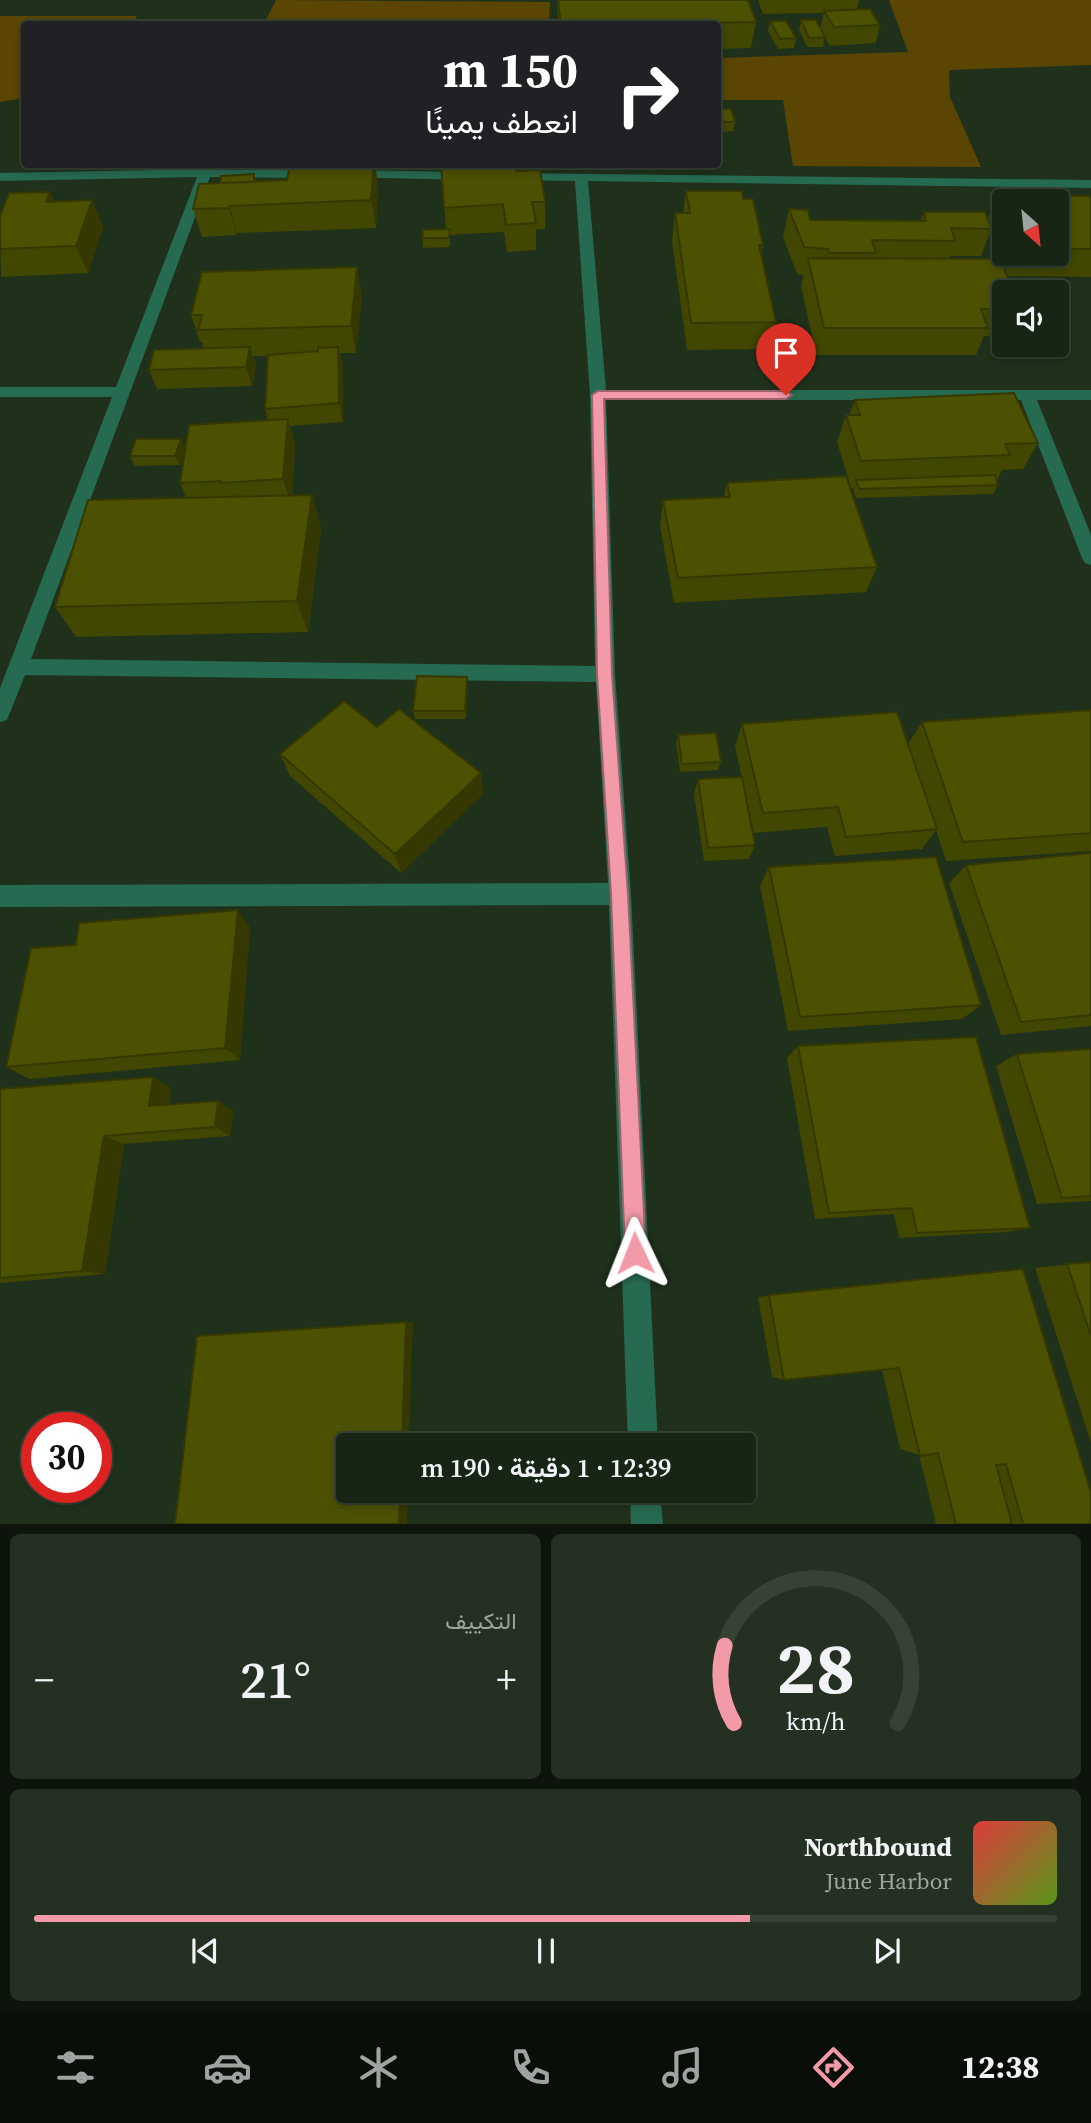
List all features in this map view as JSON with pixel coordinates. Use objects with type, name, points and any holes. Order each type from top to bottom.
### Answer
[{"type":"street","points":[[0,714],[205,173]]},
{"type":"street","points":[[0,177],[205,173],[1091,184]]},
{"type":"street","points":[[581,177],[598,395],[605,674],[620,894],[642,1433]]},
{"type":"street","points":[[0,392],[122,392]]},
{"type":"street","points":[[598,395],[1091,395]]},
{"type":"street","points":[[1027,395],[1091,558]]},
{"type":"street","points":[[18,667],[605,674]]},
{"type":"street","points":[[0,895],[620,894]]},
{"type":"street","points":[[646,1503],[647,1524]]},
{"type":"shaded area","points":[[276,0],[550,2],[549,21],[266,21]]},
{"type":"shaded area","points":[[889,0],[1091,0],[1091,65],[949,70],[950,97],[981,167],[793,166],[783,100],[721,100],[721,58],[908,52]]},
{"type":"shaded area","points":[[0,16],[137,16],[134,21],[21,21],[21,98],[0,102]]},
{"type":"building","points":[[558,0],[748,0],[756,22],[721,21],[561,21]]},
{"type":"building","points":[[870,9],[880,25],[834,27],[824,11]]},
{"type":"building","points":[[801,20],[816,20],[825,37],[809,38]]},
{"type":"building","points":[[770,21],[786,21],[796,38],[780,39]]},
{"type":"building","points":[[721,109],[731,109],[735,122],[723,122]]},
{"type":"building","points":[[289,168],[374,168],[371,200],[193,209],[199,184],[287,180]]},
{"type":"building","points":[[441,168],[540,170],[545,202],[532,202],[536,223],[506,225],[503,204],[444,208]]},
{"type":"building","points":[[254,174],[254,182],[220,183],[221,176]]},
{"type":"building","points":[[686,191],[742,191],[743,199],[753,199],[763,245],[759,245],[776,322],[691,323],[675,213],[690,213]]},
{"type":"building","points":[[50,192],[46,202],[92,200],[76,246],[0,249],[0,216],[9,193]]},
{"type":"building","points":[[1069,196],[1089,196],[1091,199],[1091,249],[1069,249]]},
{"type":"building","points":[[789,209],[808,210],[810,220],[926,221],[924,212],[985,212],[992,229],[951,228],[955,241],[872,240],[876,253],[829,253],[828,249],[804,247]]},
{"type":"building","points":[[450,229],[449,238],[422,238],[423,230]]},
{"type":"building","points":[[808,258],[992,259],[992,266],[1003,266],[1009,280],[992,280],[992,309],[981,309],[988,328],[824,328]]},
{"type":"building","points":[[357,267],[351,326],[198,330],[202,315],[191,315],[202,272]]},
{"type":"building","points":[[250,347],[246,367],[149,370],[154,350]]},
{"type":"building","points":[[338,347],[339,403],[265,409],[268,355]]},
{"type":"building","points":[[1014,393],[1038,443],[1005,444],[1010,455],[861,461],[846,415],[860,415],[855,400]]},
{"type":"building","points":[[288,419],[283,479],[180,483],[189,425]]},
{"type":"building","points":[[136,439],[181,439],[175,456],[130,456]]},
{"type":"building","points":[[995,475],[998,485],[859,489],[856,480]]},
{"type":"building","points":[[846,476],[877,567],[678,578],[663,500],[730,497],[727,483]]},
{"type":"building","points":[[312,495],[297,601],[55,607],[88,500]]},
{"type":"building","points":[[417,676],[467,677],[465,711],[413,711]]},
{"type":"building","points":[[344,701],[377,727],[399,709],[481,773],[395,854],[280,754]]},
{"type":"building","points":[[1091,710],[1091,833],[963,842],[922,722]]},
{"type":"building","points":[[897,712],[937,829],[846,837],[838,807],[763,813],[742,724]]},
{"type":"building","points":[[716,733],[721,762],[682,764],[678,735]]},
{"type":"building","points":[[742,777],[755,845],[708,848],[698,779]]},
{"type":"building","points":[[1091,853],[1091,1015],[1021,1022],[966,865]]},
{"type":"building","points":[[936,857],[981,1005],[800,1017],[769,867]]},
{"type":"building","points":[[238,910],[225,1048],[6,1067],[31,948],[76,945],[79,923]]},
{"type":"building","points":[[976,1037],[1030,1228],[917,1233],[912,1208],[829,1213],[798,1046]]},
{"type":"building","points":[[1091,1049],[1091,1196],[1062,1198],[1017,1054]]},
{"type":"building","points":[[153,1077],[149,1106],[218,1101],[215,1127],[104,1136],[82,1271],[0,1278],[0,1089]]},
{"type":"building","points":[[1091,1262],[1091,1336],[1067,1264]]},
{"type":"building","points":[[1023,1269],[1091,1493],[1091,1524],[1023,1524],[1006,1464],[996,1465],[1012,1524],[956,1524],[938,1453],[920,1456],[899,1368],[784,1380],[769,1295]]},
{"type":"building","points":[[406,1322],[402,1433],[336,1433],[336,1503],[400,1503],[399,1524],[175,1524],[197,1336]]},
{"type":"route","points":[[635,1253],[620,894],[605,674],[598,395],[786,395]]}]
